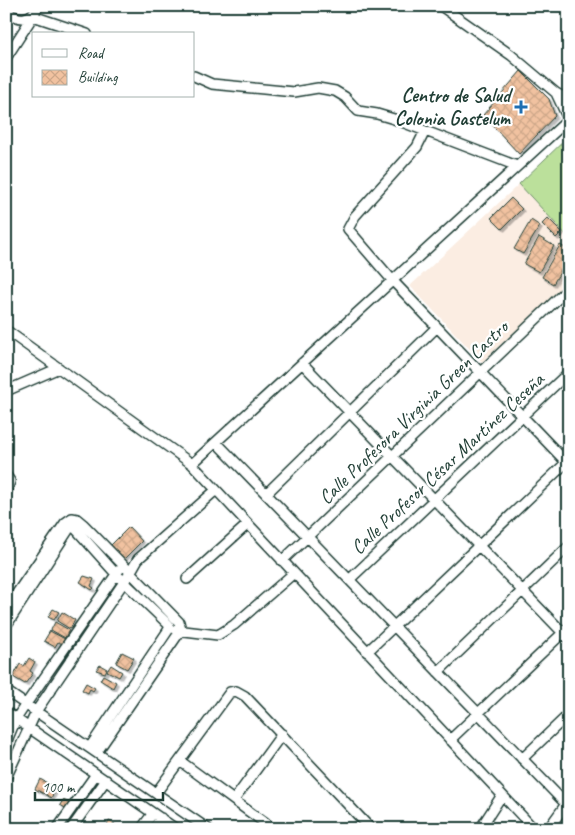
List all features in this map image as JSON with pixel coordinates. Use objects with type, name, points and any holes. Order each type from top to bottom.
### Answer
[{"type":"street","points":[[6,58],[39,6]]},
{"type":"street","points":[[441,6],[511,55],[556,93],[569,100]]},
{"type":"street","points":[[6,12],[14,17],[23,19],[33,16],[81,32]]},
{"type":"street","points":[[195,76],[212,84],[294,92],[318,88],[335,91],[345,96],[358,111],[377,114],[517,166]]},
{"type":"street","points":[[192,464],[568,120],[556,93]]},
{"type":"street","points":[[367,652],[568,463],[392,280],[348,229],[355,216],[417,147],[425,131]]},
{"type":"street","name":"Calle Profesora Virginia Green Castro","points":[[282,561],[568,289]]},
{"type":"street","points":[[266,494],[437,327]]},
{"type":"street","points":[[6,330],[192,464],[534,829]]},
{"type":"street","points":[[302,363],[522,591],[567,633],[450,740]]},
{"type":"street","points":[[6,392],[59,368]]},
{"type":"street","name":"Calle Profesor César Martínez Ceseña","points":[[349,580],[569,372]]},
{"type":"street","points":[[216,442],[522,759],[567,802],[548,829]]},
{"type":"street","points":[[6,475],[10,481],[6,493]]},
{"type":"street","points":[[6,778],[37,710],[130,574],[138,559],[216,490]]},
{"type":"street","points":[[6,608],[65,523],[72,518],[77,519],[83,524],[179,622],[180,630],[94,750]]},
{"type":"street","points":[[187,579],[248,524]]},
{"type":"street","points":[[6,626],[69,529],[74,527],[116,574],[169,625],[169,629],[94,750]]},
{"type":"street","points":[[438,672],[569,546]]},
{"type":"street","points":[[6,743],[16,719],[122,565]]},
{"type":"street","points":[[169,629],[218,635],[234,625],[294,574]]},
{"type":"street","points":[[6,690],[208,829]]},
{"type":"street","points":[[156,793],[230,692],[236,691],[245,696],[371,829]]},
{"type":"street","points":[[6,712],[176,829]]},
{"type":"street","points":[[522,759],[569,714]]},
{"type":"street","points":[[234,800],[282,734]]},
{"type":"street","points":[[180,761],[273,829]]},
{"type":"street","points":[[57,829],[96,774]]},
{"type":"street","points":[[71,829],[106,780]]},
{"type":"street","points":[[480,829],[502,795]]},
{"type":"street","points":[[141,829],[153,813]]},
{"type":"street","points":[[153,829],[161,818]]},
{"type":"shaded area","points":[[519,184],[569,238],[569,281],[482,362],[410,286]]},
{"type":"green space","points":[[569,136],[569,238],[519,184]]},
{"type":"building","name":"Centro de Salud Colonia Gastelum","points":[[521,71],[549,99],[555,116],[519,154],[483,115]]},
{"type":"building","points":[[511,198],[522,209],[502,229],[491,218]]},
{"type":"building","points":[[548,218],[562,232],[556,238],[542,224]]},
{"type":"building","points":[[531,220],[540,226],[523,254],[514,249]]},
{"type":"building","points":[[539,237],[554,246],[539,272],[524,264]]},
{"type":"building","points":[[560,245],[569,250],[569,257],[553,284],[542,277]]},
{"type":"building","points":[[129,527],[142,541],[123,560],[109,547]]},
{"type":"building","points":[[84,576],[94,579],[91,586],[94,588],[92,590],[80,582]]},
{"type":"building","points":[[53,609],[59,612],[54,620],[48,617]]},
{"type":"building","points":[[62,612],[75,620],[70,629],[57,621]]},
{"type":"building","points":[[55,622],[69,630],[65,638],[51,630]]},
{"type":"building","points":[[50,631],[65,639],[63,644],[58,642],[55,647],[44,641]]},
{"type":"building","points":[[122,652],[134,658],[127,669],[116,663]]},
{"type":"building","points":[[29,658],[35,662],[30,671],[33,673],[25,684],[13,677],[20,664],[24,666]]},
{"type":"building","points":[[100,665],[107,669],[105,673],[96,670]]},
{"type":"building","points":[[111,665],[122,672],[119,677],[107,671]]},
{"type":"building","points":[[103,675],[116,682],[113,688],[100,680]]},
{"type":"building","points":[[86,683],[95,688],[93,691],[90,689],[88,693],[82,690]]},
{"type":"building","points":[[40,779],[49,784],[44,794],[35,789]]},
{"type":"building","points":[[50,784],[54,787],[52,790],[55,791],[51,798],[45,794]]},
{"type":"building","points":[[63,800],[70,803],[67,809],[60,805]]},
{"type":"building","points":[[109,821],[115,824],[112,829],[106,827]]},
{"type":"place","name":"Centro de Salud Colonia Gastelum","points":[[521,107]]}]
